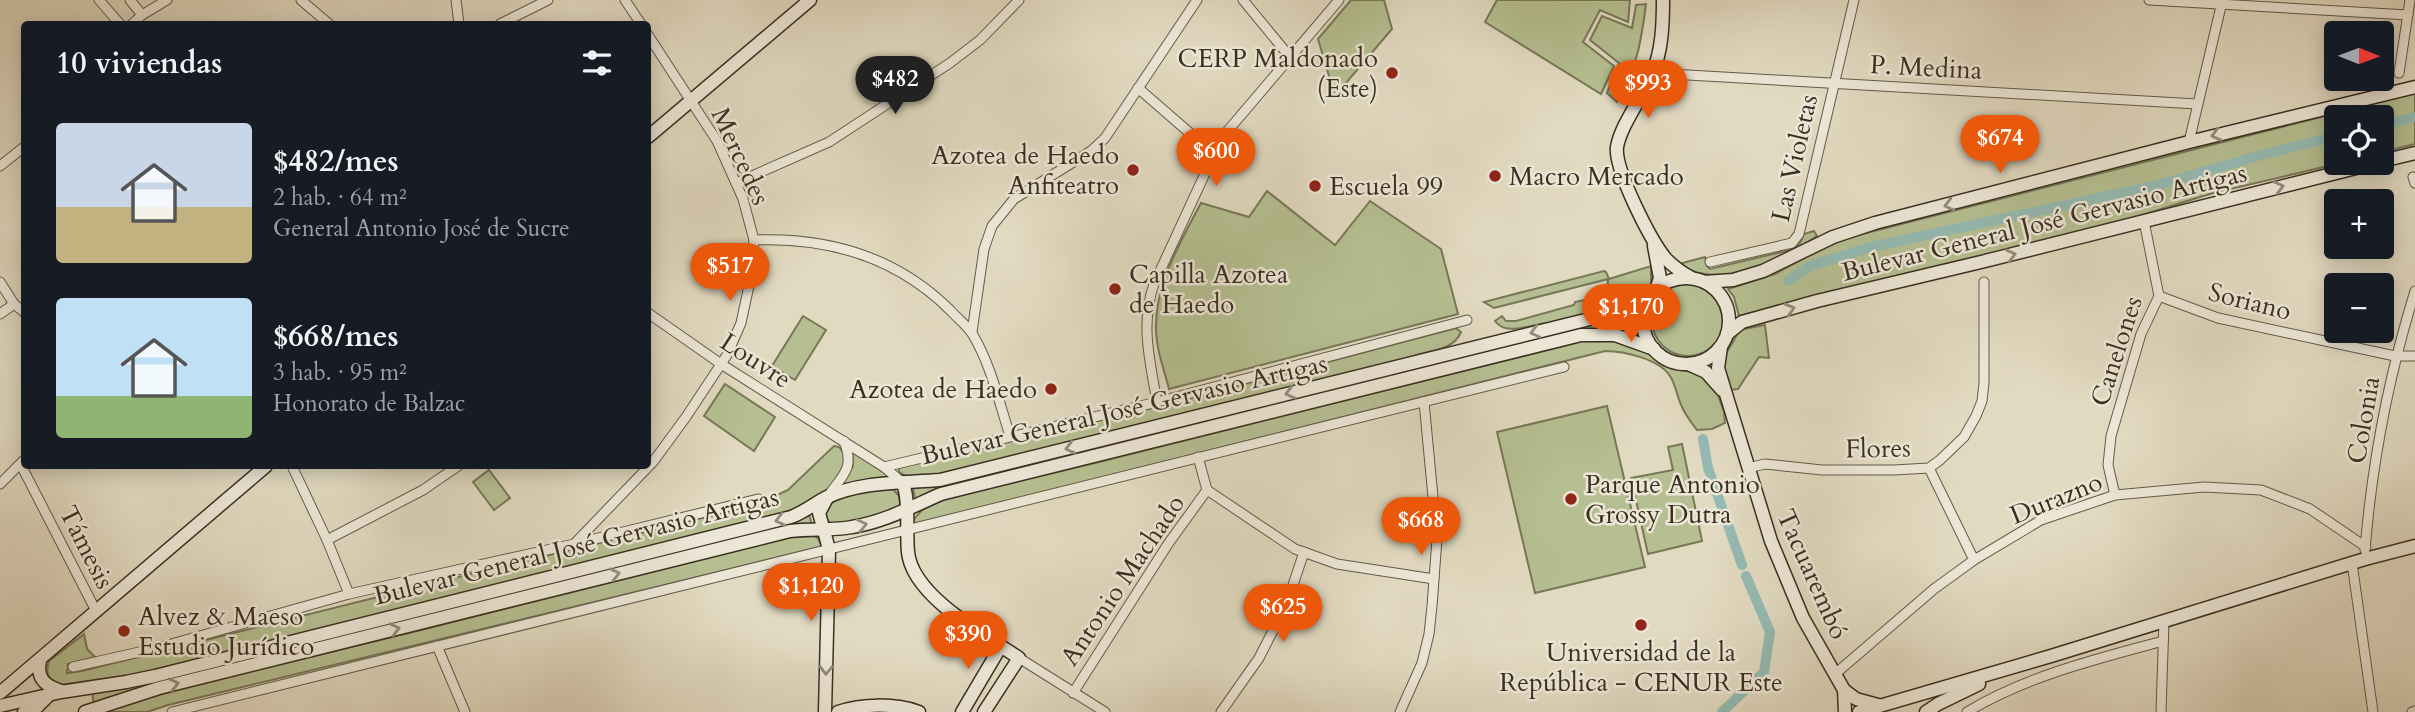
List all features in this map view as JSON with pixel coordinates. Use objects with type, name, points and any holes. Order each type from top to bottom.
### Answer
[{"type":"main road","points":[[651,134],[810,0]]},
{"type":"main road","points":[[1654,242],[1660,278],[1644,314],[1647,338],[1654,349],[1675,363],[1700,362],[1712,356],[1721,346],[1727,334],[1727,309],[1714,289],[1677,270],[1654,242],[1629,189],[1617,151],[1620,138],[1653,73],[1660,43],[1663,0]]},
{"type":"main road","name":"Bulevar General José Gervasio Artigas","points":[[1698,280],[1733,281],[1763,271],[1833,237],[1875,223],[2415,87]]},
{"type":"main road","points":[[2394,158],[2415,153]]},
{"type":"main road","name":"Bulevar General José Gervasio Artigas","points":[[1727,334],[1742,323],[1817,301],[2327,175]]},
{"type":"main road","points":[[1656,290],[1679,279],[1698,280]]},
{"type":"main road","name":"Bulevar General José Gervasio Artigas","points":[[0,706],[56,693],[136,680],[791,517],[827,498],[880,484],[940,480],[1638,307],[1648,302]]},
{"type":"main road","name":"Bulevar General José Gervasio Artigas","points":[[86,712],[159,688],[790,531],[853,527],[905,511],[941,494],[1581,335],[1615,335],[1654,349]]},
{"type":"main road","name":"Tacuarembó","points":[[1721,346],[1718,368],[1757,503],[1783,575],[1803,618],[1844,690],[1845,712]]},
{"type":"main road","name":"Tacuarembó","points":[[1688,364],[1706,372],[1724,393]]},
{"type":"main road","points":[[0,693],[263,469]]},
{"type":"main road","points":[[902,482],[907,493],[905,511],[908,559],[928,592],[957,617],[1019,658],[984,712]]},
{"type":"main road","points":[[825,712],[828,549],[819,513],[827,498]]},
{"type":"main road","points":[[1858,712],[1883,709],[2352,563],[2365,553],[2415,547]]},
{"type":"main road","points":[[962,712],[1001,646]]},
{"type":"main road","points":[[1926,712],[1990,679],[2051,656]]},
{"type":"main road","points":[[24,712],[36,709],[56,693],[44,684],[39,673],[40,661]]},
{"type":"main road","points":[[82,689],[88,698],[86,712]]},
{"type":"main road","points":[[1844,690],[1856,699],[1883,709]]},
{"type":"main road","points":[[838,712],[850,708],[877,707],[908,708],[919,712]]},
{"type":"street","points":[[99,0],[117,21]]},
{"type":"street","points":[[130,0],[142,15]]},
{"type":"street","points":[[135,21],[167,0]]},
{"type":"street","points":[[301,0],[326,21]]},
{"type":"street","points":[[456,0],[459,21]]},
{"type":"street","points":[[506,21],[548,0]]},
{"type":"street","points":[[625,0],[639,21]]},
{"type":"street","points":[[736,183],[830,142],[950,63],[980,40],[1020,0]]},
{"type":"street","points":[[972,332],[984,249],[992,226],[1014,199],[1091,151],[1105,138],[1197,0]]},
{"type":"street","points":[[1243,0],[1290,57]]},
{"type":"street","points":[[1157,402],[1146,338],[1148,302],[1214,154],[1225,134],[1339,0]]},
{"type":"street","name":"Las Violetas","points":[[1710,262],[1796,240],[1854,0]]},
{"type":"street","points":[[2149,0],[2408,15]]},
{"type":"street","points":[[2399,73],[2410,0]]},
{"type":"street","points":[[2189,142],[2222,3]]},
{"type":"street","name":"Mercedes","points":[[651,40],[717,141],[743,199],[754,240],[750,281],[741,323],[721,363],[651,464]]},
{"type":"street","name":"P. Medina","points":[[1653,73],[2197,104]]},
{"type":"street","points":[[1138,89],[1214,154]]},
{"type":"street","points":[[0,166],[21,149]]},
{"type":"street","name":"Canelones","points":[[2115,495],[2108,465],[2111,436],[2141,334],[2159,296],[2144,221]]},
{"type":"street","points":[[754,240],[779,239],[834,245],[900,272],[937,298],[972,332],[984,356],[1010,436]]},
{"type":"street","points":[[0,282],[14,304],[21,310]]},
{"type":"street","name":"Flores","points":[[1748,468],[1765,464],[1859,471],[1929,468],[1964,436],[1982,401],[1984,282]]},
{"type":"street","name":"Colonia","points":[[2365,553],[2395,356],[2415,291]]},
{"type":"street","name":"Soriano","points":[[2159,296],[2218,318],[2395,356],[2415,356]]},
{"type":"street","points":[[0,314],[14,304]]},
{"type":"street","name":"Louvre","points":[[651,315],[884,467],[902,482]]},
{"type":"street","name":"Bulevar General José Gervasio Artigas","points":[[884,467],[1157,402],[1467,320]]},
{"type":"street","points":[[172,712],[1564,367]]},
{"type":"street","points":[[1400,712],[1422,663],[1429,634],[1434,579],[1437,539],[1424,402]]},
{"type":"street","points":[[827,498],[848,469],[849,454],[844,441]]},
{"type":"street","points":[[1198,457],[1207,490],[1295,549],[1336,564],[1434,579]]},
{"type":"street","points":[[0,484],[21,465]]},
{"type":"street","points":[[1929,468],[1974,560]]},
{"type":"street","name":"Támesis","points":[[26,469],[96,611]]},
{"type":"street","points":[[293,469],[349,594]]},
{"type":"street","points":[[327,540],[423,490],[454,469]]},
{"type":"street","name":"Mercedes","points":[[574,544],[646,469]]},
{"type":"street","name":"Durazno","points":[[1835,674],[1934,589],[1974,560],[2041,520],[2115,495],[2204,486],[2261,490],[2310,509],[2365,553]]},
{"type":"street","name":"Antonio Machado","points":[[1073,693],[1168,544],[1207,490]]},
{"type":"street","name":"Bulevar General José Gervasio Artigas","points":[[73,667],[157,648],[349,594],[574,544],[758,499],[772,502]]},
{"type":"street","points":[[602,515],[607,530],[615,534]]},
{"type":"street","points":[[1220,712],[1259,658],[1287,603],[1304,552]]},
{"type":"street","points":[[2352,563],[2373,712]]},
{"type":"street","points":[[2161,712],[2164,621]]},
{"type":"street","points":[[1967,712],[2006,692],[2074,664],[2163,641]]},
{"type":"street","points":[[437,646],[465,712]]},
{"type":"street","points":[[1019,658],[1105,712]]},
{"type":"green space","points":[[1351,0],[1384,0],[1392,29],[1335,96],[1318,39]]},
{"type":"green space","points":[[1497,0],[1630,0],[1628,22],[1600,10],[1583,42],[1614,66],[1601,94],[1485,22]]},
{"type":"green space","points":[[1646,4],[1637,55],[1617,102],[1607,93],[1619,63],[1590,40],[1602,16],[1632,28],[1636,5]]},
{"type":"green space","points":[[2415,93],[2415,144],[2394,149],[2394,105],[2368,105]]},
{"type":"green space","points":[[2324,116],[2324,167],[2213,193],[2123,221],[1739,316],[1734,297],[1728,289],[1775,274],[1835,241]]},
{"type":"green space","points":[[1267,191],[1335,245],[1370,201],[1441,249],[1458,314],[1169,389],[1158,347],[1156,323],[1162,287],[1184,235],[1201,203],[1249,217]]},
{"type":"green space","points":[[1814,231],[1817,236],[1800,247],[1749,271],[1714,275],[1675,265],[1705,257],[1710,269],[1790,250],[1800,243],[1804,234]]},
{"type":"green space","points":[[1651,266],[1651,287],[1636,303],[1555,323],[1515,329],[1501,326],[1495,321],[1502,316],[1506,321],[1516,321],[1607,295],[1608,279],[1494,308],[1484,302],[1604,271],[1609,279]]},
{"type":"green space","points":[[1688,284],[1708,290],[1718,300],[1724,320],[1718,340],[1708,350],[1688,356],[1668,350],[1658,340],[1652,320],[1658,300],[1668,290]]},
{"type":"green space","points":[[1638,313],[1640,338],[1619,331],[915,499],[913,488],[958,482]]},
{"type":"green space","points":[[803,316],[826,330],[795,380],[772,366]]},
{"type":"green space","points":[[1765,325],[1769,358],[1759,357],[1738,389],[1730,390],[1723,359],[1738,333],[1744,329]]},
{"type":"green space","points":[[1456,328],[1461,332],[1451,344],[1404,360],[943,475],[908,477],[899,472],[899,467],[1157,407]]},
{"type":"green space","points":[[1610,340],[1647,352],[1673,369],[1700,373],[1716,389],[1725,423],[1712,429],[1697,430],[1680,403],[1672,380],[1665,370],[1640,357],[1605,351],[913,525],[912,521],[923,509],[944,499],[1580,341]]},
{"type":"green space","points":[[725,384],[775,417],[754,451],[704,416]]},
{"type":"green space","name":"Parque Antonio Grossy Dutra","points":[[1607,406],[1645,567],[1535,593],[1497,432]]},
{"type":"green space","points":[[1682,444],[1702,541],[1648,554],[1631,478],[1673,470],[1668,447]]},
{"type":"green space","points":[[834,446],[839,447],[845,455],[838,477],[823,493],[781,515],[138,674],[59,685],[48,673],[49,661],[84,634],[87,649],[95,657],[68,664],[67,673],[751,506],[775,504],[773,497],[788,490]]},
{"type":"green space","points":[[852,450],[893,477],[840,486],[853,466]]},
{"type":"green space","points":[[489,470],[510,498],[494,510],[473,482]]},
{"type":"green space","points":[[892,488],[901,498],[900,505],[892,513],[834,525],[827,520],[825,507],[840,499],[857,493]]},
{"type":"green space","points":[[809,514],[812,525],[94,704],[92,693],[741,536]]},
{"type":"green space","points":[[814,536],[822,547],[147,712],[103,712],[208,682],[779,538]]},
{"type":"waterway","points":[[2394,122],[2415,117]]},
{"type":"waterway","points":[[1788,281],[1810,266],[1867,248],[2158,185],[2324,139]]},
{"type":"waterway","points":[[1703,439],[1708,468],[1742,565]]},
{"type":"waterway","points":[[1722,712],[1764,672],[1770,632],[1746,576]]},
{"type":"place","name":"CERP Maldonado (Este)","points":[[1392,73]]},
{"type":"place","name":"Azotea de Haedo Anfiteatro","points":[[1133,170]]},
{"type":"place","name":"Macro Mercado","points":[[1495,176]]},
{"type":"place","name":"Escuela 99","points":[[1315,186]]},
{"type":"place","name":"Capilla Azotea de Haedo","points":[[1115,289]]},
{"type":"place","name":"Azotea de Haedo","points":[[1051,389]]},
{"type":"place","name":"Parque Antonio Grossy Dutra","points":[[1571,499]]},
{"type":"place","name":"Universidad de la República - CENUR Este","points":[[1641,625]]},
{"type":"place","name":"Alvez & Maeso Estudio Jurídico","points":[[124,631]]}]
